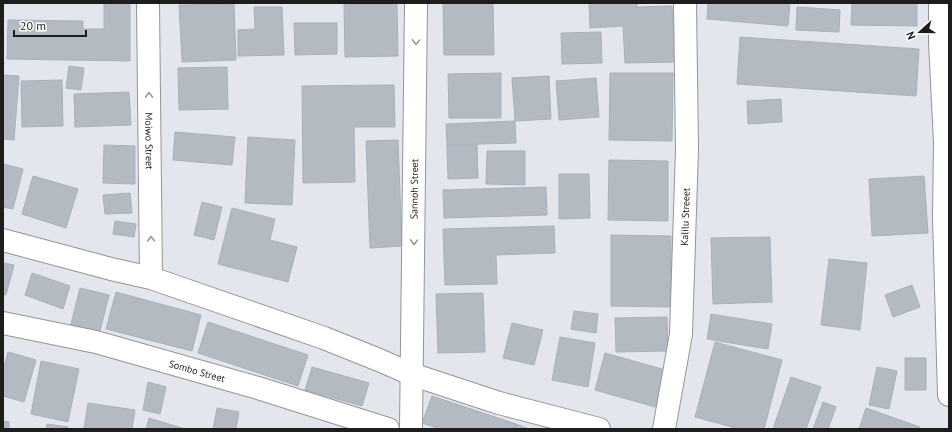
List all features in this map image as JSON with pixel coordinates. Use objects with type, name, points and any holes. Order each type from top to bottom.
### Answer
[{"type":"street","name":"Moiwo Street","points":[[148,3],[151,278]]},
{"type":"street","name":"Sannoh Street","points":[[411,429],[416,3]]},
{"type":"street","name":"Kalilu Streeet","points":[[664,429],[681,334],[687,149],[685,3]]},
{"type":"street","points":[[940,3],[949,396]]},
{"type":"street","points":[[3,240],[104,268],[151,278],[324,338],[411,374],[499,403],[599,429]]},
{"type":"street","name":"Sombo Street","points":[[3,323],[96,342],[258,388],[388,429]]},
{"type":"building","points":[[104,3],[130,3],[130,61],[7,59],[8,20],[83,21],[83,29],[104,29]]},
{"type":"building","points":[[443,3],[493,3],[494,55],[444,55]]},
{"type":"building","points":[[589,3],[637,3],[637,7],[672,6],[675,62],[625,63],[623,26],[590,28]]},
{"type":"building","points":[[708,3],[790,3],[788,26],[707,19]]},
{"type":"building","points":[[852,3],[917,3],[917,26],[851,25]]},
{"type":"building","points":[[234,4],[236,60],[182,62],[179,5]]},
{"type":"building","points":[[344,4],[397,4],[398,56],[345,57]]},
{"type":"building","points":[[254,7],[282,7],[284,55],[238,56],[238,30],[255,29]]},
{"type":"building","points":[[797,7],[840,10],[839,32],[796,30]]},
{"type":"building","points":[[294,23],[337,23],[337,54],[295,55]]},
{"type":"building","points":[[601,32],[602,63],[562,64],[561,33]]},
{"type":"building","points":[[740,37],[919,49],[916,96],[737,84]]},
{"type":"building","points":[[69,66],[84,68],[81,90],[66,88]]},
{"type":"building","points":[[227,67],[228,109],[179,110],[178,68]]},
{"type":"building","points":[[501,73],[501,118],[449,118],[448,74]]},
{"type":"building","points":[[610,73],[673,73],[672,141],[609,140]]},
{"type":"building","points":[[3,75],[19,76],[14,140],[3,139]]},
{"type":"building","points":[[549,76],[551,119],[515,121],[512,78]]},
{"type":"building","points":[[596,78],[599,117],[559,120],[556,81]]},
{"type":"building","points":[[62,80],[63,126],[22,127],[21,81]]},
{"type":"building","points":[[394,85],[395,127],[354,127],[355,182],[303,183],[302,86]]},
{"type":"building","points":[[129,92],[131,125],[75,127],[74,94]]},
{"type":"building","points":[[781,99],[782,122],[748,124],[747,101]]},
{"type":"building","points":[[515,121],[516,143],[447,145],[446,124]]},
{"type":"building","points":[[175,132],[235,137],[232,165],[173,160]]},
{"type":"building","points":[[248,137],[295,140],[292,205],[245,203]]},
{"type":"building","points":[[398,140],[402,246],[370,248],[366,141]]},
{"type":"building","points":[[104,145],[135,146],[135,184],[103,183]]},
{"type":"building","points":[[447,145],[477,145],[478,178],[448,179]]},
{"type":"building","points":[[487,151],[525,151],[525,185],[486,184]]},
{"type":"building","points":[[609,160],[668,161],[668,221],[608,220]]},
{"type":"building","points":[[3,164],[23,169],[13,209],[3,207]]},
{"type":"building","points":[[559,174],[589,174],[590,218],[559,219]]},
{"type":"building","points":[[33,176],[78,189],[66,228],[22,214]]},
{"type":"building","points":[[924,176],[928,233],[872,236],[869,179]]},
{"type":"building","points":[[546,187],[547,215],[444,218],[443,190]]},
{"type":"building","points":[[130,193],[132,213],[105,214],[103,195]]},
{"type":"building","points":[[202,202],[222,207],[214,240],[194,235]]},
{"type":"building","points":[[232,208],[275,219],[270,240],[297,247],[288,282],[218,264]]},
{"type":"building","points":[[115,221],[136,224],[134,237],[113,234]]},
{"type":"building","points":[[554,226],[555,253],[496,255],[497,284],[445,285],[443,229]]},
{"type":"building","points":[[611,235],[671,236],[671,307],[611,306]]},
{"type":"building","points":[[770,237],[772,302],[713,304],[711,238]]},
{"type":"building","points":[[829,259],[867,263],[860,330],[821,325]]},
{"type":"building","points":[[3,263],[14,265],[6,295],[3,294]]},
{"type":"building","points":[[32,273],[70,286],[63,309],[25,295]]},
{"type":"building","points":[[912,285],[920,307],[893,317],[885,295]]},
{"type":"building","points":[[80,288],[109,295],[99,335],[70,328]]},
{"type":"building","points":[[116,292],[201,315],[192,351],[106,329]]},
{"type":"building","points":[[483,293],[485,352],[438,353],[436,294]]},
{"type":"building","points":[[574,311],[598,314],[596,333],[571,329]]},
{"type":"building","points":[[711,314],[772,324],[768,349],[707,339]]},
{"type":"building","points":[[667,317],[668,351],[616,352],[615,318]]},
{"type":"building","points":[[208,322],[308,355],[298,386],[198,353]]},
{"type":"building","points":[[512,323],[543,330],[534,365],[503,358]]},
{"type":"building","points":[[560,337],[595,343],[588,387],[552,380]]},
{"type":"building","points":[[715,342],[782,360],[764,429],[739,429],[695,417]]},
{"type":"building","points":[[8,352],[36,360],[24,402],[3,396],[3,371]]},
{"type":"building","points":[[605,353],[669,371],[659,408],[595,390]]},
{"type":"building","points":[[905,358],[926,358],[926,390],[905,390]]},
{"type":"building","points":[[41,361],[79,369],[68,422],[31,414]]},
{"type":"building","points":[[312,367],[369,383],[362,406],[305,390]]},
{"type":"building","points":[[877,367],[897,371],[889,409],[869,405]]},
{"type":"building","points":[[791,377],[821,387],[806,429],[773,429]]},
{"type":"building","points":[[148,382],[166,387],[160,414],[143,410]]},
{"type":"building","points":[[432,396],[516,424],[514,429],[440,429],[422,423]]},
{"type":"building","points":[[823,402],[836,407],[828,429],[813,429]]},
{"type":"building","points":[[88,403],[135,410],[132,429],[84,429]]},
{"type":"building","points":[[217,408],[239,412],[236,429],[213,429]]},
{"type":"building","points":[[866,408],[920,427],[919,429],[859,429]]},
{"type":"building","points":[[149,418],[185,429],[146,429]]},
{"type":"building","points":[[3,421],[9,422],[9,429],[3,429]]},
{"type":"building","points":[[47,424],[68,427],[68,429],[46,429]]},
{"type":"building","points":[[516,424],[529,429],[514,429]]}]
